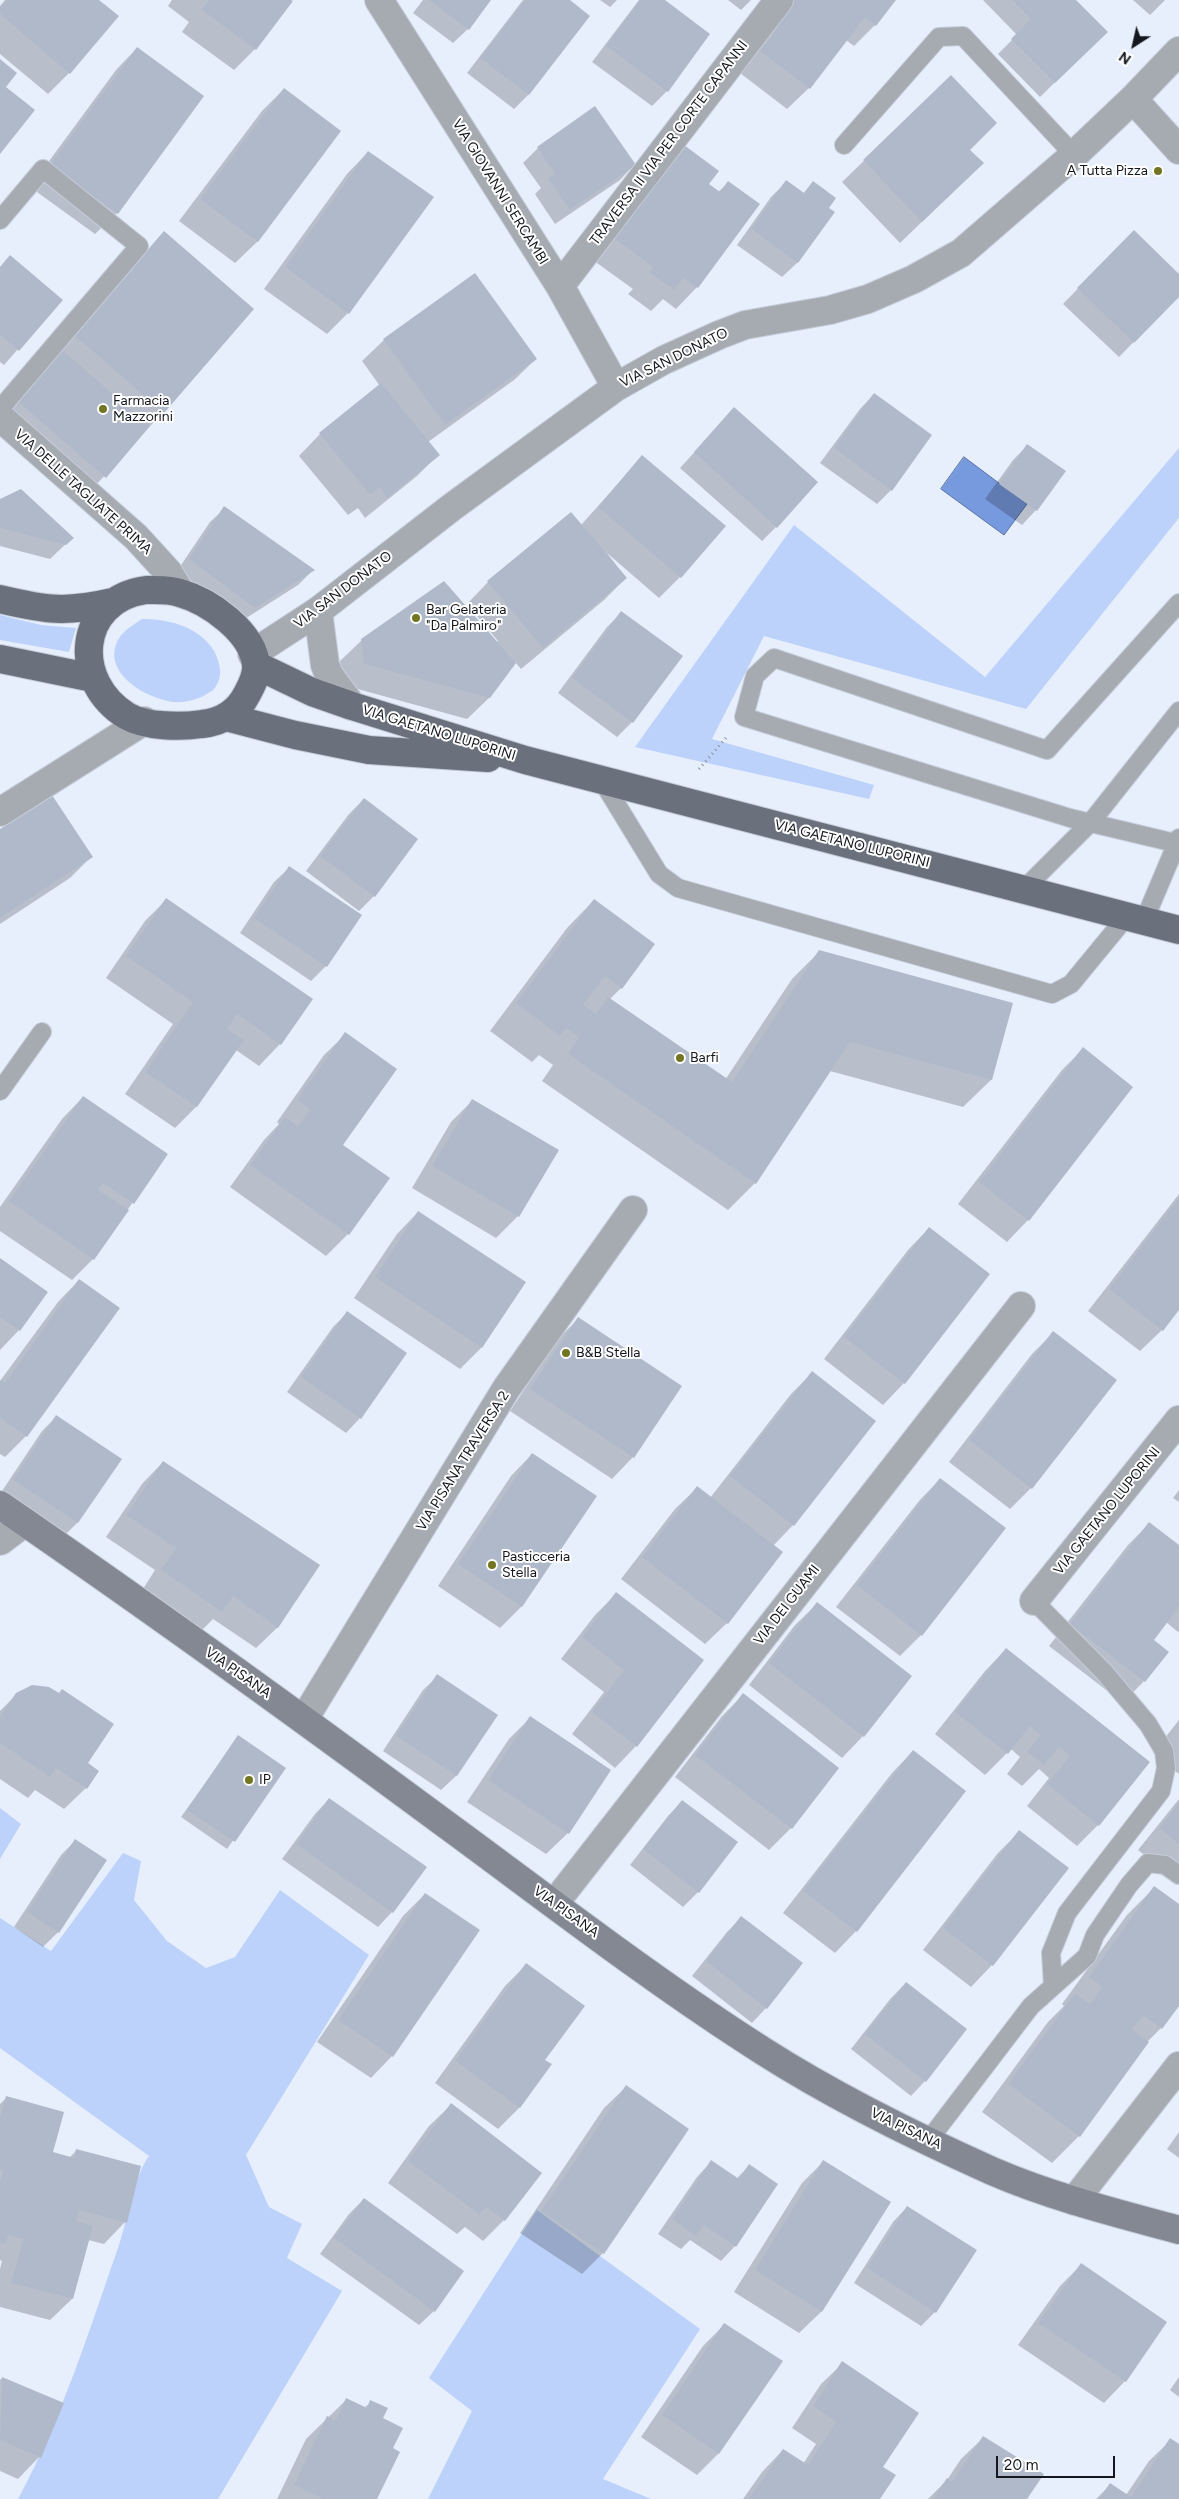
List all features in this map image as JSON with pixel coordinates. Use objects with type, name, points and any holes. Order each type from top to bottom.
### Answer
[{"type":"main road","points":[[0,599],[53,610],[88,608],[113,602],[134,592],[162,590],[181,593],[215,610],[239,630],[254,659],[255,676],[245,698],[226,717],[215,722],[192,726],[144,721],[128,716],[114,705],[93,678],[88,655],[90,636],[99,618],[113,602]]},
{"type":"main road","points":[[0,659],[93,678]]},
{"type":"main road","name":"VIA GAETANO LUPORINI","points":[[254,659],[312,692],[525,760],[1179,930]]},
{"type":"main road","name":"VIA GAETANO LUPORINI","points":[[226,717],[295,735],[369,750],[525,760]]},
{"type":"main road","name":"VIA PISANA","points":[[0,1505],[304,1719],[701,2010],[766,2053],[860,2106],[928,2141],[995,2172],[1074,2201],[1179,2230]]},
{"type":"street","name":"VIA GIOVANNI SERCAMBI","points":[[379,0],[560,286],[616,386]]},
{"type":"street","name":"TRAVERSA II VIA PER CORTE CAPANNI","points":[[560,286],[779,0]]},
{"type":"street","name":"VIA SAN DONATO","points":[[254,659],[452,507],[616,386],[664,360],[719,334],[746,325],[830,310],[868,299],[914,279],[961,253],[1074,155],[1133,99],[1179,51]]},
{"type":"street","points":[[1133,99],[1179,150]]},
{"type":"street","name":"VIA DELLE TAGLIATE PRIMA","points":[[0,417],[136,537],[168,572],[181,593]]},
{"type":"street","name":"VIA GAETANO LUPORINI","points":[[318,611],[325,665],[329,675],[352,706]]},
{"type":"street","points":[[0,812],[144,721]]},
{"type":"street","name":"VIA PISANA TRAVERSA 2","points":[[304,1719],[506,1389],[633,1210]]},
{"type":"street","name":"VIA DEI GUAMI","points":[[554,1904],[1021,1306]]},
{"type":"street","name":"VIA GAETANO LUPORINI","points":[[1034,1601],[1179,1420]]},
{"type":"street","points":[[0,1542],[25,1522]]},
{"type":"street","points":[[1074,2201],[1179,2066]]},
{"type":"lane","points":[[844,145],[939,37],[963,36],[1074,155]]},
{"type":"lane","points":[[0,220],[43,169],[140,246],[0,408]]},
{"type":"lane","points":[[601,779],[659,874],[678,888],[1052,994],[1071,984],[1135,918],[1177,840],[1070,818],[744,717],[755,676],[774,658],[1047,750],[1179,603]]},
{"type":"lane","points":[[1024,889],[1091,822],[1179,711]]},
{"type":"lane","points":[[0,1091],[42,1032]]},
{"type":"lane","points":[[1034,1601],[1104,1672],[1148,1724],[1164,1751],[1166,1768],[1162,1791],[1068,1913],[1051,1953],[1053,1986]]},
{"type":"lane","points":[[928,2141],[1031,2006],[1087,1956],[1095,1935],[1129,1885],[1148,1863],[1165,1865],[1179,1875]]},
{"type":"path","points":[[673,799],[744,717]]},
{"type":"shaded area","points":[[1179,448],[1179,518],[1026,709],[764,636],[712,739],[874,785],[869,799],[635,747],[794,525],[985,677]]},
{"type":"shaded area","points":[[0,615],[41,625],[76,628],[69,652],[0,640]]},
{"type":"shaded area","points":[[142,619],[168,621],[180,625],[192,630],[211,646],[217,656],[220,669],[219,680],[213,690],[195,699],[185,702],[174,702],[152,696],[130,683],[116,664],[114,654],[121,635]]},
{"type":"shaded area","points":[[0,1808],[21,1824],[0,1859]]},
{"type":"shaded area","points":[[123,1853],[141,1861],[134,1900],[167,1941],[206,1968],[235,1957],[280,1890],[369,1955],[246,2155],[269,2207],[302,2224],[287,2258],[342,2291],[218,2499],[18,2499],[48,2437],[74,2374],[119,2245],[139,2175],[149,2156],[0,2048],[0,1918],[51,1951]]},
{"type":"shaded area","points":[[537,2210],[700,2329],[603,2479],[651,2499],[428,2499],[472,2411],[429,2378]]},
{"type":"water","points":[[964,457],[1027,504],[1004,535],[941,489]]},
{"type":"building","points":[[7,0],[99,0],[119,16],[70,74],[0,14],[0,8]]},
{"type":"building","points":[[209,0],[293,1],[256,50],[202,10]]},
{"type":"building","points":[[429,0],[491,0],[469,30]]},
{"type":"building","points":[[525,0],[570,0],[590,16],[529,95],[480,58]]},
{"type":"building","points":[[640,0],[665,0],[710,34],[668,92],[606,46]]},
{"type":"building","points":[[791,0],[896,0],[876,26],[865,17],[810,89],[760,51],[775,31],[771,26]]},
{"type":"building","points":[[1012,0],[1076,0],[1108,32],[1055,83],[1011,39],[1031,19]]},
{"type":"building","points":[[137,47],[204,96],[118,214],[50,165]]},
{"type":"building","points":[[0,59],[17,73],[6,87],[35,110],[0,154]]},
{"type":"building","points":[[951,75],[997,123],[970,150],[984,163],[922,222],[863,160]]},
{"type":"building","points":[[284,88],[341,131],[258,242],[200,199]]},
{"type":"building","points":[[595,106],[636,165],[570,210],[548,178],[555,174],[537,147]]},
{"type":"building","points":[[680,142],[719,171],[709,184],[720,192],[728,181],[760,204],[698,288],[683,278],[674,290],[649,272],[653,267],[611,236]]},
{"type":"building","points":[[368,151],[434,197],[349,314],[285,267]]},
{"type":"building","points":[[786,180],[804,193],[813,181],[836,198],[829,208],[835,212],[798,263],[751,229]]},
{"type":"building","points":[[1134,230],[1179,274],[1179,297],[1134,343],[1077,288]]},
{"type":"building","points":[[164,231],[254,309],[164,413],[74,335]]},
{"type":"building","points":[[10,255],[63,300],[19,351],[0,335],[0,267]]},
{"type":"building","points":[[475,273],[537,359],[445,425],[383,339]]},
{"type":"building","points":[[60,348],[150,426],[106,478],[15,399]]},
{"type":"building","points":[[381,383],[440,455],[387,498],[380,487],[370,495],[319,433]]},
{"type":"building","points":[[874,393],[932,435],[892,491],[834,448]]},
{"type":"building","points":[[734,407],[818,482],[777,528],[694,452]]},
{"type":"building","points":[[1027,444],[1066,471],[1037,511],[999,484]]},
{"type":"building","points":[[642,455],[726,526],[681,578],[598,507]]},
{"type":"building","points":[[21,489],[74,538],[66,545],[0,528],[0,499]]},
{"type":"building","points":[[224,506],[315,570],[255,608],[189,559]]},
{"type":"building","points":[[571,512],[627,578],[543,648],[487,581]]},
{"type":"building","points":[[444,581],[516,663],[490,698],[364,664],[361,639]]},
{"type":"building","points":[[621,611],[683,656],[633,723],[572,678]]},
{"type":"building","points":[[52,795],[93,857],[0,918],[0,829]]},
{"type":"building","points":[[364,798],[418,839],[375,897],[320,856]]},
{"type":"building","points":[[289,866],[362,915],[327,967],[254,918]]},
{"type":"building","points":[[166,898],[313,999],[281,1045],[237,1014],[227,1029],[244,1040],[197,1107],[145,1072],[193,1002],[126,956]]},
{"type":"building","points":[[594,899],[655,944],[622,989],[605,976],[583,1005],[596,1014],[608,997],[732,1082],[819,950],[1013,1003],[992,1080],[850,1042],[756,1184],[568,1054],[579,1037],[566,1028],[560,1036],[516,1003]]},
{"type":"building","points":[[345,1032],[397,1069],[343,1145],[390,1178],[349,1235],[250,1165],[285,1117],[298,1126],[310,1109],[297,1100]]},
{"type":"building","points":[[1083,1047],[1133,1087],[1029,1221],[979,1182]]},
{"type":"building","points":[[83,1096],[168,1154],[134,1204],[103,1183],[98,1190],[129,1210],[94,1260],[9,1201]]},
{"type":"building","points":[[472,1099],[559,1150],[519,1217],[432,1166]]},
{"type":"building","points":[[1179,1198],[1179,1310],[1163,1331],[1109,1289]]},
{"type":"building","points":[[418,1211],[526,1282],[482,1348],[375,1277]]},
{"type":"building","points":[[929,1227],[990,1274],[905,1384],[844,1337]]},
{"type":"building","points":[[0,1258],[48,1292],[20,1331],[0,1317]]},
{"type":"building","points":[[79,1279],[120,1308],[27,1437],[0,1418],[0,1380],[5,1383]]},
{"type":"building","points":[[347,1311],[407,1353],[361,1419],[301,1377]]},
{"type":"building","points":[[578,1317],[682,1386],[634,1458],[530,1389]]},
{"type":"building","points":[[1053,1331],[1117,1380],[1032,1489],[969,1440]]},
{"type":"building","points":[[812,1371],[876,1421],[794,1526],[730,1476]]},
{"type":"building","points":[[56,1415],[122,1459],[78,1523],[13,1480]]},
{"type":"building","points":[[532,1453],[597,1496],[522,1607],[458,1564]]},
{"type":"building","points":[[163,1461],[320,1565],[278,1628],[233,1596],[222,1612],[161,1570],[176,1548],[126,1515]]},
{"type":"building","points":[[940,1478],[1006,1528],[922,1636],[857,1585]]},
{"type":"building","points":[[697,1486],[783,1552],[728,1624],[642,1557]]},
{"type":"building","points":[[1149,1522],[1179,1545],[1179,1607],[1154,1640],[1169,1652],[1145,1682],[1070,1624]]},
{"type":"building","points":[[616,1592],[704,1660],[637,1747],[592,1712],[624,1670],[582,1637]]},
{"type":"building","points":[[817,1602],[912,1676],[864,1737],[769,1663]]},
{"type":"building","points":[[1006,1648],[1150,1762],[1099,1826],[1047,1784],[1070,1756],[1059,1747],[1044,1765],[1027,1752],[1041,1735],[1030,1726],[1008,1754],[955,1712]]},
{"type":"building","points":[[437,1674],[498,1715],[457,1776],[396,1736]]},
{"type":"building","points":[[32,1685],[49,1687],[59,1693],[62,1689],[114,1724],[88,1763],[99,1771],[87,1789],[56,1768],[50,1777],[0,1743],[0,1717],[16,1693]]},
{"type":"building","points":[[743,1693],[839,1768],[792,1829],[695,1755]]},
{"type":"building","points":[[530,1716],[611,1770],[569,1834],[488,1780]]},
{"type":"building","points":[[238,1735],[286,1768],[235,1842],[187,1810]]},
{"type":"building","points":[[913,1750],[966,1791],[857,1932],[803,1891]]},
{"type":"building","points":[[329,1798],[427,1867],[393,1913],[296,1844]]},
{"type":"building","points":[[682,1800],[738,1842],[699,1893],[643,1849]]},
{"type":"building","points":[[1179,1803],[1179,1844],[1159,1828]]},
{"type":"building","points":[[1019,1830],[1069,1868],[993,1966],[943,1928]]},
{"type":"building","points":[[75,1839],[107,1860],[59,1933],[27,1912]]},
{"type":"building","points":[[1154,1886],[1179,1904],[1179,2006],[1162,2029],[1143,2015],[1132,2030],[1149,2042],[1080,2137],[1008,2084],[1075,1993],[1090,2004],[1103,1987],[1089,1977]]},
{"type":"building","points":[[425,1893],[480,1930],[393,2057],[338,2020]]},
{"type":"building","points":[[741,1916],[803,1963],[767,2009],[706,1961]]},
{"type":"building","points":[[526,1963],[585,2006],[545,2060],[552,2064],[520,2108],[455,2061]]},
{"type":"building","points":[[906,1982],[967,2029],[926,2082],[865,2034]]},
{"type":"building","points":[[626,2085],[689,2129],[604,2254],[541,2211]]},
{"type":"building","points":[[6,2096],[64,2112],[53,2152],[74,2158],[76,2149],[141,2166],[127,2223],[79,2210],[76,2221],[93,2226],[73,2299],[11,2283],[23,2239],[8,2235],[6,2244],[0,2243],[0,2183],[3,2171],[0,2170],[0,2118]]},
{"type":"building","points":[[451,2103],[542,2173],[505,2221],[487,2207],[479,2214],[408,2161]]},
{"type":"building","points":[[711,2160],[739,2179],[749,2164],[778,2184],[736,2247],[704,2225],[696,2236],[672,2219]]},
{"type":"building","points":[[823,2160],[891,2202],[822,2312],[755,2270]]},
{"type":"building","points":[[364,2198],[464,2271],[435,2312],[334,2238]]},
{"type":"building","points":[[907,2206],[977,2250],[936,2313],[867,2268]]},
{"type":"building","points":[[1081,2263],[1167,2322],[1126,2382],[1038,2323]]},
{"type":"building","points":[[724,2323],[783,2361],[719,2454],[662,2415]]},
{"type":"building","points":[[842,2361],[919,2413],[883,2467],[896,2475],[880,2499],[749,2499],[783,2449],[808,2465],[836,2422],[813,2406]]},
{"type":"building","points":[[2,2377],[64,2403],[41,2458],[0,2440]]},
{"type":"building","points":[[346,2398],[367,2408],[370,2400],[388,2408],[383,2418],[403,2428],[393,2448],[400,2452],[377,2499],[323,2499],[294,2485],[327,2416],[336,2420]]},
{"type":"building","points":[[983,2436],[1044,2474],[1027,2499],[933,2499],[947,2478],[952,2482]]},
{"type":"building","points":[[1170,2438],[1179,2444],[1179,2499],[1099,2499],[1110,2483],[1131,2497]]},
{"type":"place","name":"A Tutta Pizza","points":[[1158,171]]},
{"type":"place","name":"Farmacia Mazzorini","points":[[103,409]]},
{"type":"place","name":"Bar Gelateria \"Da Palmiro\"","points":[[416,618]]},
{"type":"place","name":"Barfi","points":[[680,1058]]},
{"type":"place","name":"B&B Stella","points":[[566,1353]]},
{"type":"place","name":"Pasticceria Stella","points":[[492,1565]]},
{"type":"place","name":"IP","points":[[249,1780]]}]
